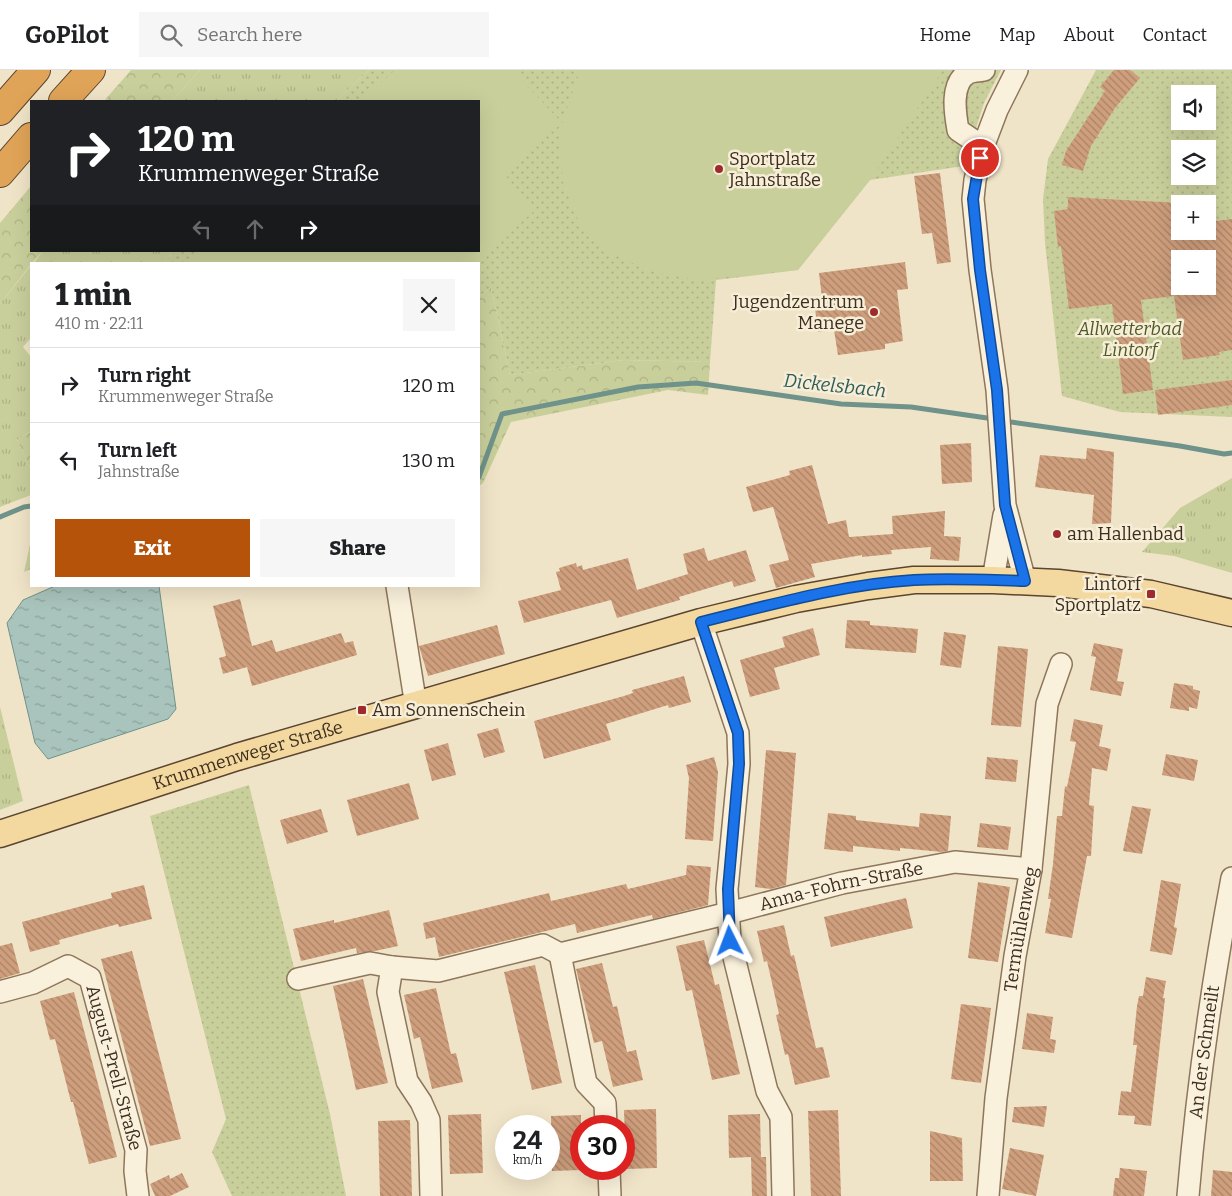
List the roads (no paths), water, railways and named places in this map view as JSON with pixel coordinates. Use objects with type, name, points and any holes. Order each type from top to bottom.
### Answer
[{"type":"highway","points":[[0,112],[36,70]]},
{"type":"highway","points":[[64,100],[91,70]]},
{"type":"highway","points":[[0,173],[30,139]]},
{"type":"main road","name":"Krummenweger Straße","points":[[0,834],[237,757],[701,622],[796,599],[868,586],[914,580],[1025,581],[1150,594],[1232,613]]},
{"type":"street","points":[[983,147],[958,130],[955,115],[955,88],[967,74],[985,70],[1014,75],[997,110],[983,147],[975,180],[973,199],[980,270],[997,397],[1005,505],[1025,581]]},
{"type":"street","points":[[993,580],[1005,505]]},
{"type":"street","points":[[397,587],[416,706]]},
{"type":"street","points":[[701,622],[738,733],[739,764],[728,889],[730,941],[767,1091],[781,1117],[784,1196]]},
{"type":"street","name":"Termühlenweg","points":[[988,1196],[996,1098],[1015,956],[1031,870],[1046,704],[1061,664]]},
{"type":"street","name":"Anna-Fohrn-Straße","points":[[560,954],[729,913],[842,883],[955,862],[1031,870]]},
{"type":"street","name":"An der Schmeilt","points":[[1188,1196],[1209,1009],[1232,878]]},
{"type":"street","points":[[298,979],[370,963],[392,968],[438,971],[543,945],[560,954],[586,1083],[605,1103],[606,1115]]},
{"type":"street","name":"August-Prell-Straße","points":[[0,992],[33,983],[68,966],[90,978],[136,1150],[138,1196]]},
{"type":"street","points":[[392,968],[388,992],[407,1080],[421,1102],[429,1120],[431,1196]]},
{"type":"street","points":[[609,1180],[610,1196]]},
{"type":"water","points":[[53,587],[159,587],[176,709],[168,719],[48,759],[35,743],[7,623],[23,600]]},
{"type":"waterway","name":"Dickelsbach","points":[[480,474],[502,414],[638,387],[696,383],[841,404],[911,407],[994,419]]},
{"type":"waterway","name":"Dickelsbach","points":[[1004,421],[1224,454],[1232,453]]},
{"type":"waterway","name":"Dickelsbach","points":[[0,517],[30,506]]},
{"type":"place","name":"Sportplatz Jahnstraße","points":[[719,169]]},
{"type":"place","name":"Jugendzentrum Manege","points":[[874,312]]},
{"type":"place","name":"am Hallenbad","points":[[1057,534]]},
{"type":"place","name":"Lintorf Sportplatz","points":[[1151,594]]},
{"type":"place","name":"Am Sonnenschein","points":[[362,710]]},
{"type":"park label","name":"Allwetterbad Lintorf","points":[[1130,339]]}]
